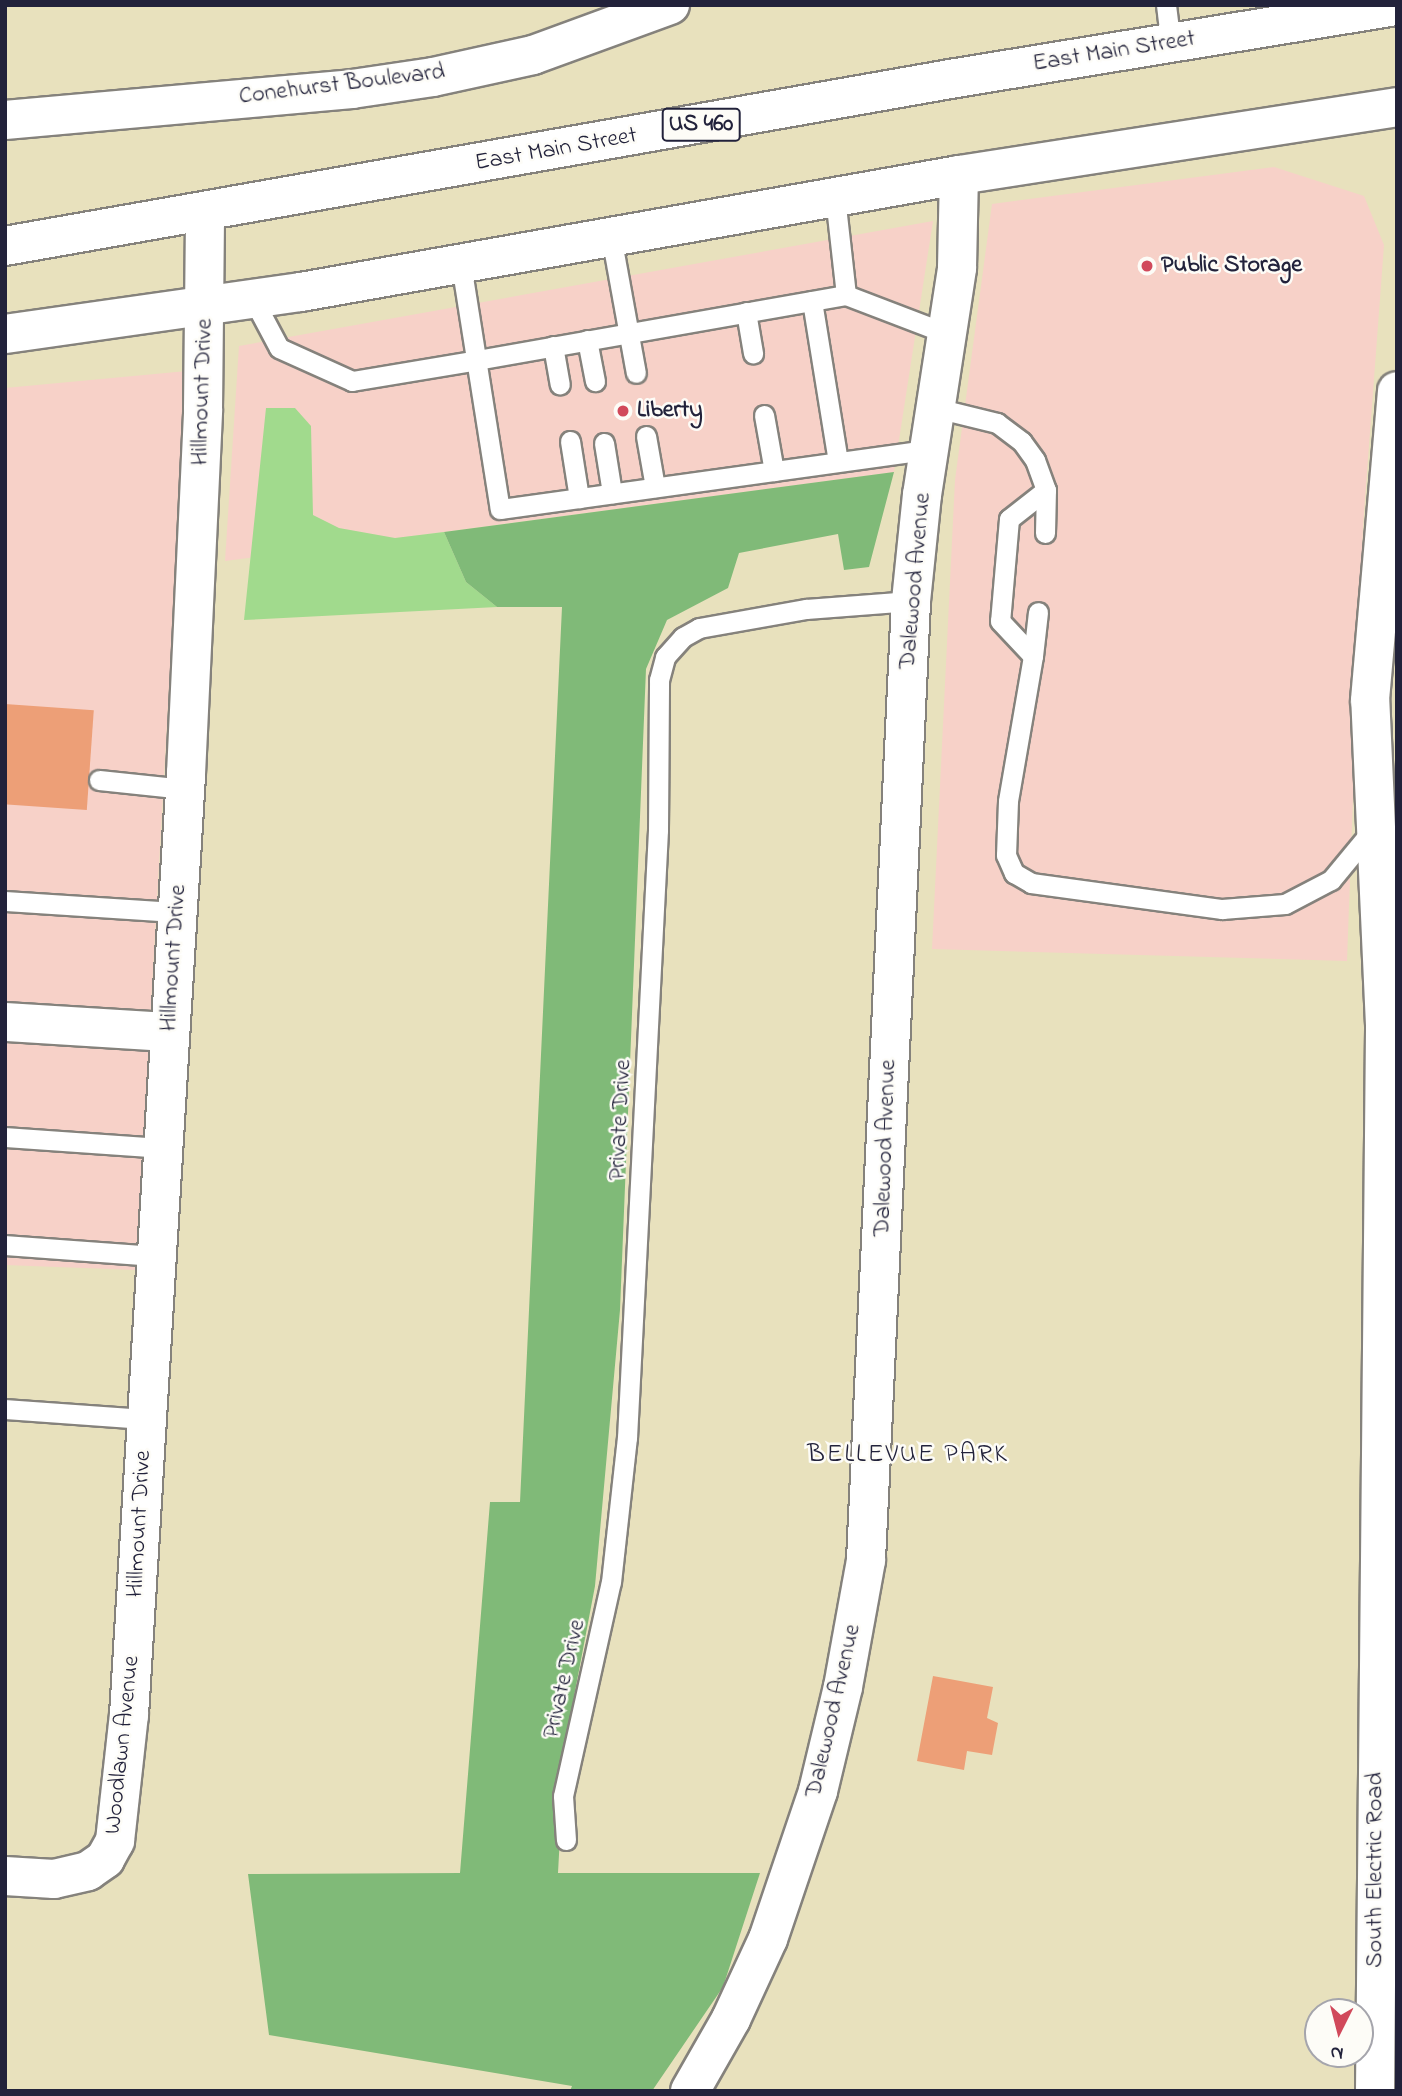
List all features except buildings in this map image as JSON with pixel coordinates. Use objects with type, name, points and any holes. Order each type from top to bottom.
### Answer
[{"type":"street","name":"Conehurst Boulevard","points":[[5,120],[352,89],[433,77],[533,55],[670,5]]},
{"type":"street","name":"East Main Street","points":[[5,246],[1397,6]]},
{"type":"street","points":[[5,334],[253,299],[959,175],[1397,107]]},
{"type":"street","name":"Dalewood Avenue","points":[[690,2091],[731,2019],[768,1939],[814,1803],[843,1687],[866,1560],[911,601],[957,268],[959,175]]},
{"type":"street","name":"Hillmount Drive","points":[[135,1609],[185,789],[206,306],[205,212]]},
{"type":"street","name":"South Electric Road","points":[[1375,2091],[1385,1039],[1370,700],[1397,391]]},
{"type":"street","points":[[5,1022],[169,1032]]},
{"type":"street","name":"Woodlawn Avenue","points":[[5,1876],[54,1879],[88,1871],[105,1859],[116,1841],[135,1609]]},
{"type":"lane","points":[[1166,5],[1171,43]]},
{"type":"lane","points":[[835,197],[846,295]]},
{"type":"lane","points":[[611,236],[636,373]]},
{"type":"lane","points":[[461,264],[500,509],[930,449]]},
{"type":"lane","points":[[253,299],[279,348],[352,381],[846,295],[948,334]]},
{"type":"lane","points":[[812,301],[838,461]]},
{"type":"lane","points":[[746,312],[753,353]]},
{"type":"lane","points":[[587,340],[595,380]]},
{"type":"lane","points":[[553,346],[560,384]]},
{"type":"lane","points":[[936,408],[997,423],[1022,442],[1035,460],[1046,491],[1045,533]]},
{"type":"lane","points":[[764,415],[774,471]]},
{"type":"lane","points":[[646,436],[655,487]]},
{"type":"lane","points":[[570,441],[579,498]]},
{"type":"lane","points":[[604,443],[612,494]]},
{"type":"lane","points":[[1033,656],[1000,621],[1009,519],[1046,491]]},
{"type":"lane","name":"Private Drive","points":[[566,1840],[563,1796],[611,1582],[627,1438],[659,830],[659,680],[665,657],[683,637],[699,628],[806,609],[911,601]]},
{"type":"lane","points":[[1038,612],[1033,656],[1007,801],[1006,855],[1014,873],[1031,883],[1222,909],[1285,904],[1331,880],[1376,827]]},
{"type":"lane","points":[[99,780],[185,789]]},
{"type":"lane","points":[[5,901],[177,912]]},
{"type":"lane","points":[[5,1137],[162,1148]]},
{"type":"lane","points":[[5,1245],[156,1256]]},
{"type":"lane","points":[[5,1409],[146,1419]]},
{"type":"shaded area","points":[[1274,167],[1364,196],[1384,245],[1363,526],[1347,961],[932,949],[955,480],[992,204]]},
{"type":"shaded area","points":[[933,221],[894,472],[225,561],[239,346]]},
{"type":"shaded area","points":[[187,371],[136,1270],[5,1265],[5,388]]},
{"type":"green space","points":[[266,408],[295,408],[311,426],[313,515],[339,528],[395,538],[444,532],[466,582],[497,607],[244,620]]},
{"type":"green space","points":[[894,472],[869,567],[844,570],[838,534],[739,553],[728,588],[667,620],[646,669],[620,1310],[595,1586],[565,1744],[558,1873],[760,1873],[723,1987],[652,2091],[570,2091],[572,2086],[269,2035],[248,1874],[460,1873],[490,1502],[520,1502],[562,607],[497,607],[466,582],[444,532]]},
{"type":"place","name":"Public Storage","points":[[1147,266]]},
{"type":"place","name":"Liberty","points":[[623,411]]},
{"type":"district","name":"BELLEVUE PARK","points":[[908,1456]]}]
